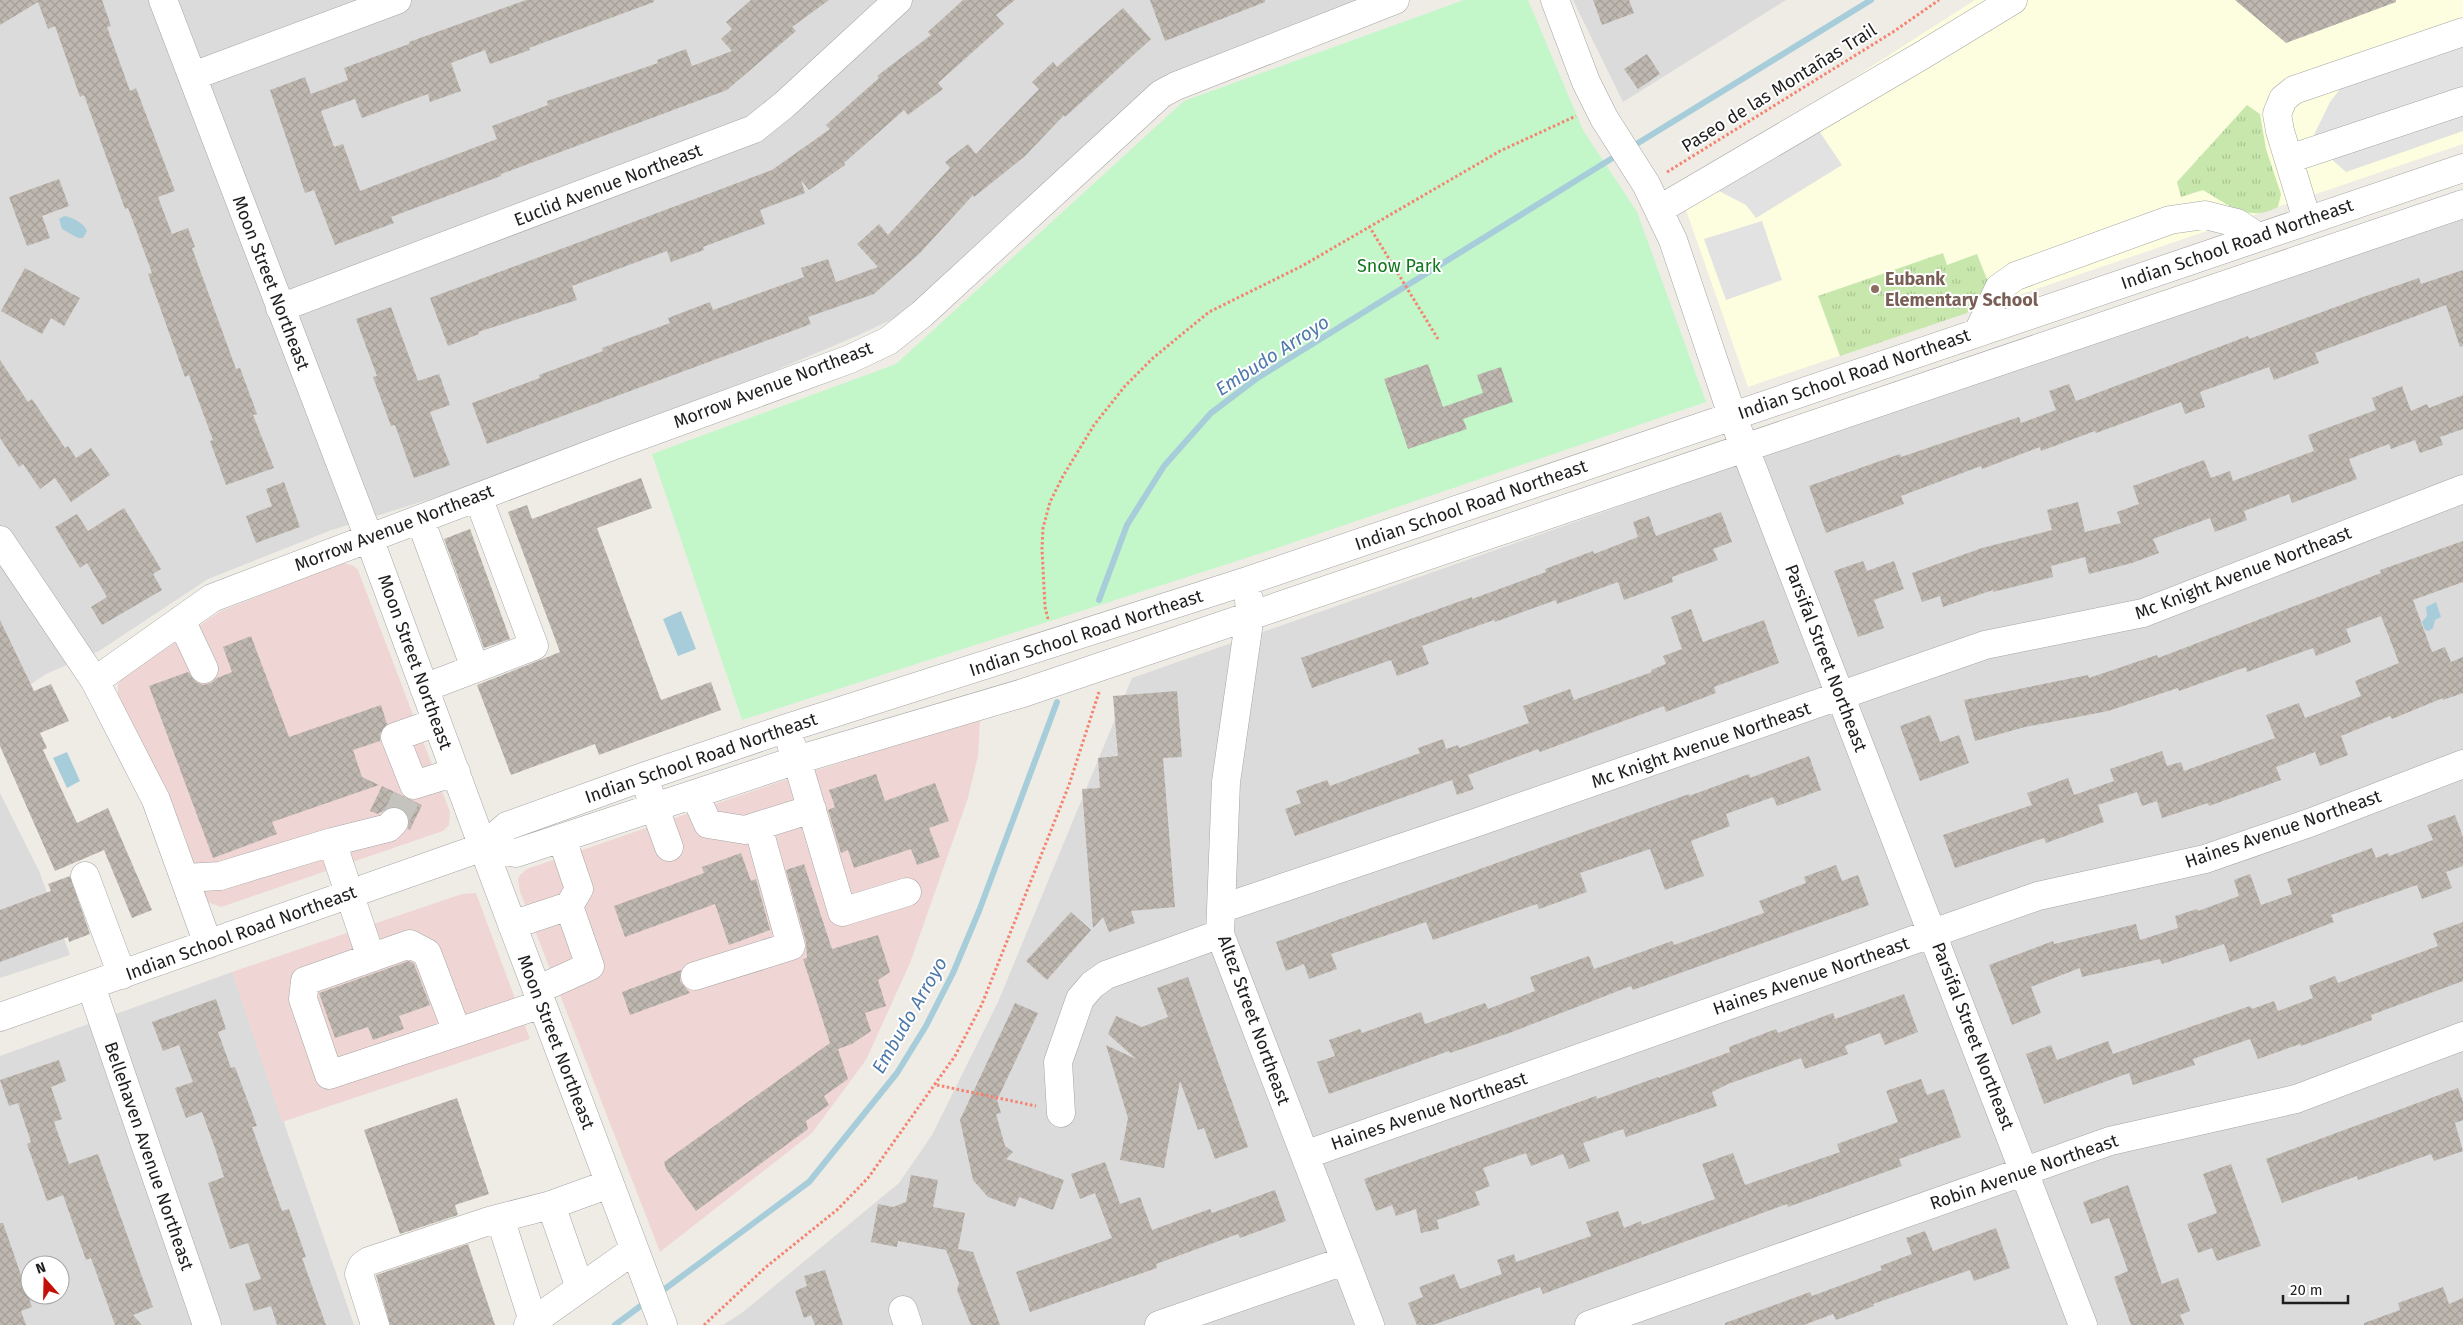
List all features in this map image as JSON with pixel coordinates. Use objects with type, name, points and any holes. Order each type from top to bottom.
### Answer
[{"type":"street","name":"Moon Street Northeast","points":[[163,0],[369,538],[483,848],[663,1325]]},
{"type":"street","points":[[193,76],[396,0]]},
{"type":"street","name":"Euclid Avenue Northeast","points":[[280,308],[754,129],[784,105],[898,0]]},
{"type":"street","name":"Morrow Avenue Northeast","points":[[95,681],[212,598],[850,358],[888,341],[922,314],[1161,94],[1176,86],[1395,0]]},
{"type":"street","name":"Parsifal Street Northeast","points":[[1555,0],[1586,82],[1609,125],[1643,178],[1660,209],[1673,240],[1744,448],[2083,1325]]},
{"type":"street","points":[[1660,209],[1922,56],[2013,0]]},
{"type":"street","points":[[2308,220],[2288,159],[2277,114],[2283,99],[2294,90],[2463,32]]},
{"type":"street","points":[[2288,159],[2463,101]]},
{"type":"street","name":"Indian School Road Northeast","points":[[0,1017],[483,848],[507,826],[643,777],[784,729],[1247,581],[2463,168]]},
{"type":"street","name":"Indian School Road Northeast","points":[[483,848],[516,853],[797,760],[1023,693],[2463,204]]},
{"type":"street","points":[[1978,332],[1999,288],[2016,276],[2170,220],[2205,215],[2237,223],[2258,237]]},
{"type":"street","name":"Mc Knight Avenue Northeast","points":[[1061,1113],[1058,1062],[1080,999],[1092,985],[1106,975],[1221,921],[1985,645],[2143,613],[2463,489]]},
{"type":"street","points":[[424,688],[534,646],[478,497]]},
{"type":"street","points":[[420,519],[475,668]]},
{"type":"street","points":[[0,540],[95,681],[156,800],[208,944]]},
{"type":"street","name":"Altez Street Northeast","points":[[1247,581],[1250,615],[1226,782],[1221,921],[1344,1261],[1370,1325]]},
{"type":"street","points":[[180,620],[204,669]]},
{"type":"street","points":[[437,722],[395,737],[410,792],[456,772]]},
{"type":"street","points":[[784,729],[797,760],[842,912],[907,892]]},
{"type":"street","name":"Haines Avenue Northeast","points":[[1305,1155],[2038,896],[2205,859],[2312,822],[2463,764]]},
{"type":"street","points":[[643,777],[669,847]]},
{"type":"street","points":[[695,795],[708,824],[745,830],[812,810]]},
{"type":"street","points":[[185,878],[220,876],[332,842],[388,828],[394,822]]},
{"type":"street","points":[[695,976],[791,946],[758,826]]},
{"type":"street","points":[[512,925],[569,906],[579,889],[562,839]]},
{"type":"street","points":[[332,842],[371,958]]},
{"type":"street","points":[[85,876],[122,975]]},
{"type":"street","points":[[457,1032],[427,953],[410,944],[305,981],[303,999],[330,1075],[457,1032],[539,997],[590,966],[569,906]]},
{"type":"street","name":"Bellehaven Avenue Northeast","points":[[91,986],[207,1325]]},
{"type":"street","name":"Robin Avenue Northeast","points":[[1589,1325],[2110,1141],[2296,1099],[2463,1036]]},
{"type":"street","points":[[375,1325],[359,1274],[362,1266],[368,1261],[500,1218],[551,1205],[609,1184]]},
{"type":"street","points":[[551,1205],[580,1288]]},
{"type":"street","points":[[500,1218],[531,1323],[580,1288],[638,1261]]},
{"type":"street","points":[[1159,1325],[1344,1261]]},
{"type":"path","name":"Paseo de las Montañas Trail","points":[[1643,178],[1679,166],[1893,32],[1939,0]]},
{"type":"path","points":[[1370,226],[1438,339]]},
{"type":"path","points":[[937,1085],[1011,1100],[1061,1113]]},
{"type":"shaded area","points":[[0,0],[1360,0],[1177,74],[899,316],[769,373],[446,494],[329,531],[208,579],[99,651],[46,674],[0,705]]},
{"type":"shaded area","points":[[1573,0],[1786,0],[1623,102]]},
{"type":"shaded area","name":"Eubank Elementary School","points":[[1975,0],[2463,0],[2463,144],[1748,387],[1679,190]]},
{"type":"shaded area","points":[[2463,35],[2463,131],[2346,172],[2311,141],[2330,102],[2351,75]]},
{"type":"shaded area","points":[[1809,116],[1842,165],[1756,218],[1746,205],[1717,190]]},
{"type":"shaded area","points":[[2463,216],[2463,1325],[723,1325],[743,1312],[899,1183],[932,1135],[998,1002],[1132,678],[1697,479]]},
{"type":"shaded area","points":[[1762,221],[1782,280],[1726,300],[1704,239]]},
{"type":"shaded area","points":[[344,563],[354,566],[358,570],[450,812],[449,825],[443,831],[221,907],[205,901],[184,833],[118,695],[118,684],[124,677],[221,611]]},
{"type":"shaded area","points":[[980,719],[978,756],[968,798],[910,963],[866,1060],[812,1133],[660,1252],[520,892],[518,880],[520,875],[527,869],[776,783]]},
{"type":"shaded area","points":[[0,793],[39,871],[70,955],[0,978]]},
{"type":"shaded area","points":[[476,893],[530,1039],[282,1122],[232,972],[462,894]]},
{"type":"shaded area","points":[[232,972],[354,1325],[0,1325],[0,1056]]},
{"type":"green space","name":"Snow Park","points":[[1464,0],[1528,0],[1583,130],[1637,212],[1706,402],[1271,550],[742,720],[652,454],[896,364],[1184,101]]},
{"type":"green space","points":[[2247,105],[2260,114],[2266,149],[2281,194],[2278,207],[2268,211],[2249,213],[2230,206],[2203,190],[2181,197],[2177,182]]},
{"type":"green space","points":[[1943,253],[1947,265],[1977,254],[1988,282],[1981,297],[1967,313],[1840,356],[1818,296]]},
{"type":"water","points":[[64,216],[74,219],[83,225],[87,231],[83,238],[78,238],[62,229],[59,219]]},
{"type":"water","points":[[2436,602],[2441,617],[2435,620],[2433,628],[2429,631],[2425,630],[2422,622],[2427,616],[2426,607]]},
{"type":"water","points":[[681,611],[696,649],[678,656],[663,619]]},
{"type":"water","points":[[67,752],[80,781],[67,788],[53,758]]},
{"type":"building","points":[[0,0],[102,0],[111,26],[107,27],[130,91],[136,88],[175,191],[158,197],[172,234],[188,228],[195,247],[192,248],[236,369],[240,368],[257,414],[253,415],[274,468],[226,485],[210,441],[213,440],[189,375],[185,377],[148,274],[152,273],[128,208],[125,209],[84,95],[80,97],[55,26],[48,29],[38,2],[0,25]]},
{"type":"building","points":[[526,0],[654,0],[654,2],[490,64],[485,50],[451,63],[461,91],[430,102],[428,94],[362,118],[355,99],[321,111],[334,147],[343,144],[360,191],[497,139],[492,126],[548,105],[547,101],[658,63],[657,60],[686,49],[692,66],[732,51],[721,39],[732,29],[726,22],[751,0],[829,0],[792,27],[796,31],[727,90],[391,217],[394,223],[335,245],[314,190],[305,193],[270,90],[305,77],[311,94],[348,80],[344,68],[409,44],[409,42]]},
{"type":"building","points":[[963,0],[1015,0],[996,15],[1004,24],[938,83],[943,89],[908,115],[904,110],[844,163],[845,165],[809,190],[801,180],[805,193],[760,210],[765,224],[703,247],[704,250],[671,262],[667,251],[572,286],[577,300],[478,332],[479,334],[448,346],[430,298],[772,170],[830,129],[826,125],[879,78],[877,76],[931,35],[928,32]]},
{"type":"building","points":[[1150,0],[1265,0],[1265,2],[1165,41]]},
{"type":"building","points":[[1593,0],[1629,0],[1634,13],[1602,25]]},
{"type":"building","points":[[2235,0],[2396,0],[2396,2],[2286,43]]},
{"type":"building","points":[[1123,8],[1151,39],[1065,117],[1064,115],[1025,156],[974,197],[973,195],[920,253],[874,294],[808,317],[811,324],[487,444],[472,403],[540,378],[539,375],[603,351],[602,348],[670,323],[668,318],[710,302],[713,310],[804,277],[801,268],[828,259],[836,282],[878,267],[857,244],[879,224],[888,235],[950,168],[945,162],[968,144],[976,154],[1039,89],[1032,82],[1053,62],[1057,67]]},
{"type":"building","points":[[1647,54],[1660,74],[1638,89],[1624,69]]},
{"type":"building","points":[[59,179],[69,206],[42,216],[50,238],[27,246],[9,197]]},
{"type":"building","points":[[25,268],[80,298],[64,326],[51,318],[42,334],[1,311]]},
{"type":"building","points":[[2463,270],[2463,346],[2460,347],[2446,305],[2315,353],[2319,363],[2274,380],[2269,367],[2200,392],[2205,407],[2185,414],[2181,402],[2041,451],[2040,447],[1982,469],[1981,466],[1901,496],[1904,504],[1826,533],[1809,486],[1900,454],[1901,457],[2019,417],[2021,423],[2056,410],[2049,391],[2069,384],[2076,401],[2248,336],[2249,339],[2419,278],[2421,284]]},
{"type":"building","points":[[391,307],[418,381],[439,374],[450,405],[430,412],[450,465],[414,478],[395,425],[391,426],[373,377],[377,376],[356,319]]},
{"type":"building","points":[[0,360],[28,402],[32,399],[65,448],[68,446],[76,458],[91,448],[110,475],[71,502],[55,478],[40,489],[23,464],[19,467],[0,438]]},
{"type":"building","points":[[1428,364],[1443,407],[1483,393],[1477,375],[1501,367],[1513,402],[1463,419],[1467,429],[1408,449],[1384,379]]},
{"type":"building","points":[[2402,386],[2411,411],[2427,404],[2429,408],[2463,395],[2463,429],[2440,437],[2443,445],[2420,453],[2415,440],[2391,449],[2389,444],[2349,459],[2357,479],[2292,503],[2289,494],[2244,511],[2247,520],[2215,532],[2210,518],[2153,539],[2159,553],[2132,563],[2089,574],[2085,557],[2051,566],[2053,577],[1993,592],[1993,590],[1943,607],[1940,596],[1922,602],[1912,573],[1982,548],[2052,530],[2047,510],[2078,502],[2085,532],[2121,523],[2117,512],[2139,504],[2133,486],[2204,460],[2211,478],[2230,471],[2233,481],[2314,451],[2308,435],[2376,410],[2372,398]]},
{"type":"building","points":[[641,478],[652,508],[597,528],[661,700],[711,682],[721,710],[599,755],[595,744],[511,775],[477,685],[560,652],[508,512],[527,505],[532,519]]},
{"type":"building","points":[[284,482],[300,527],[256,543],[246,516],[272,506],[266,489]]},
{"type":"building","points":[[124,508],[161,569],[153,574],[162,590],[102,625],[91,607],[107,597],[87,563],[80,568],[55,527],[77,514],[88,531]]},
{"type":"building","points":[[1721,512],[1732,542],[1713,549],[1718,560],[1672,577],[1673,582],[1624,600],[1618,582],[1557,604],[1556,600],[1422,646],[1429,664],[1397,676],[1391,660],[1312,688],[1301,658],[1472,597],[1472,599],[1546,572],[1545,569],[1593,551],[1594,554],[1638,537],[1633,522],[1649,516],[1656,536]]},
{"type":"building","points":[[470,529],[510,639],[484,648],[444,539]]},
{"type":"building","points":[[2463,541],[2463,582],[2413,600],[2432,652],[2445,647],[2451,662],[2463,657],[2463,693],[2443,700],[2443,698],[2392,719],[2390,716],[2341,736],[2348,755],[2320,766],[2315,752],[2276,767],[2281,780],[2209,806],[2208,803],[2162,818],[2157,801],[2142,806],[2137,792],[2098,805],[2104,822],[2046,843],[2044,838],[1955,868],[1943,835],[2032,805],[2027,793],[2068,778],[2074,795],[2114,781],[2110,769],[2162,751],[2167,766],[2181,762],[2184,771],[2275,738],[2266,715],[2299,703],[2305,718],[2344,703],[2361,696],[2355,681],[2399,663],[2381,616],[2346,629],[2351,642],[2316,656],[2313,648],[2247,672],[2246,667],[2179,691],[2178,688],[2108,711],[2025,727],[1975,741],[1964,700],[2088,675],[2089,678],[2157,655],[2158,658],[2381,573],[2380,570]]},
{"type":"building","points":[[1863,561],[1867,571],[1894,561],[1904,589],[1874,600],[1884,628],[1858,637],[1834,571]]},
{"type":"building","points":[[1691,609],[1703,642],[1764,620],[1779,663],[1714,687],[1716,693],[1666,712],[1664,706],[1540,752],[1538,749],[1468,775],[1474,789],[1457,795],[1452,780],[1295,836],[1285,809],[1301,803],[1296,791],[1327,780],[1330,786],[1420,753],[1418,748],[1443,739],[1446,749],[1458,745],[1459,748],[1529,723],[1523,706],[1570,689],[1574,700],[1652,672],[1651,670],[1666,664],[1663,656],[1682,649],[1671,617]]},
{"type":"building","points":[[0,620],[34,691],[51,684],[69,721],[40,733],[47,748],[43,750],[77,823],[108,808],[152,910],[132,918],[104,850],[55,871],[0,746]]},
{"type":"building","points":[[251,636],[289,737],[381,705],[387,724],[380,734],[380,741],[353,750],[362,777],[379,785],[272,822],[277,834],[213,858],[149,686],[188,672],[196,682],[203,685],[211,683],[217,678],[232,672],[223,647]]},
{"type":"building","points":[[1177,691],[1182,757],[1163,758],[1175,907],[1131,911],[1135,923],[1109,932],[1103,917],[1093,928],[1082,789],[1100,788],[1098,758],[1118,756],[1113,696]]},
{"type":"building","points":[[1930,715],[1940,742],[1959,735],[1969,763],[1920,781],[1900,726]]},
{"type":"building","points":[[1809,756],[1821,790],[1777,806],[1773,797],[1726,814],[1730,826],[1691,841],[1704,876],[1665,890],[1650,849],[1580,873],[1587,892],[1539,909],[1537,904],[1433,940],[1426,922],[1331,954],[1337,969],[1309,979],[1304,964],[1286,971],[1276,942],[1689,794],[1689,796],[1749,774],[1750,778]]},
{"type":"building","points":[[876,774],[885,801],[935,783],[949,821],[929,828],[940,857],[917,865],[911,849],[854,868],[848,850],[841,853],[828,810],[835,807],[829,790]]},
{"type":"building","points":[[382,786],[422,805],[410,830],[408,828],[409,818],[405,811],[398,807],[390,807],[378,814],[370,811]]},
{"type":"building","points":[[2455,815],[2463,837],[2463,866],[2446,872],[2452,888],[2422,899],[2417,885],[2331,915],[2334,922],[2230,962],[2224,944],[2162,964],[2160,959],[2082,977],[2080,968],[2031,987],[2041,1013],[2012,1025],[1989,965],[2053,941],[2054,944],[2136,924],[2140,940],[2178,928],[2175,916],[2197,909],[2198,911],[2239,896],[2234,880],[2250,874],[2261,905],[2292,894],[2287,879],[2372,848],[2376,858],[2388,853],[2389,856],[2433,840],[2427,825]]},
{"type":"building","points":[[741,853],[751,881],[756,879],[770,930],[729,945],[715,904],[625,937],[614,906],[704,873],[702,867]]},
{"type":"building","points":[[804,864],[832,949],[878,935],[890,972],[878,980],[886,1006],[865,1013],[871,1031],[852,1044],[838,1049],[848,1079],[824,1096],[829,1105],[806,1121],[808,1129],[696,1211],[666,1169],[664,1162],[830,1043],[803,959],[807,958],[806,942],[786,870]]},
{"type":"building","points":[[1836,865],[1842,881],[1858,875],[1869,905],[1633,990],[1631,986],[1512,1032],[1450,1053],[1449,1051],[1329,1094],[1317,1062],[1335,1056],[1329,1040],[1360,1029],[1362,1033],[1421,1012],[1425,1024],[1485,1003],[1488,1009],[1535,991],[1530,977],[1589,956],[1594,969],[1672,941],[1674,945],[1764,913],[1759,901],[1806,883],[1804,877]]},
{"type":"building","points":[[70,876],[90,934],[69,942],[68,937],[0,962],[0,910],[51,891],[48,884]]},
{"type":"building","points":[[1071,912],[1091,930],[1047,980],[1026,961]]},
{"type":"building","points":[[2463,922],[2463,981],[2371,1015],[2372,1020],[2301,1046],[2300,1044],[2258,1059],[2250,1039],[2193,1059],[2195,1065],[2133,1085],[2129,1073],[2044,1104],[2026,1054],[2051,1045],[2057,1060],[2108,1041],[2113,1054],[2250,1006],[2252,1009],[2274,1001],[2278,1011],[2313,998],[2309,986],[2335,976],[2338,983],[2438,946],[2433,933]]},
{"type":"building","points":[[409,961],[414,964],[430,1005],[399,1016],[404,1029],[373,1040],[368,1027],[335,1038],[319,993]]},
{"type":"building","points":[[681,970],[680,981],[690,993],[630,1015],[622,992]]},
{"type":"building","points":[[1188,977],[1248,1147],[1215,1159],[1204,1128],[1198,1130],[1180,1081],[1164,1168],[1120,1160],[1128,1118],[1106,1045],[1136,1059],[1108,1034],[1116,1016],[1142,1027],[1168,1017],[1157,988]]},
{"type":"building","points":[[1904,994],[1918,1032],[1885,1045],[1880,1033],[1845,1046],[1848,1054],[1805,1069],[1801,1058],[1728,1084],[1712,1092],[1717,1106],[1626,1137],[1623,1129],[1583,1143],[1590,1161],[1569,1169],[1563,1154],[1531,1166],[1526,1153],[1483,1168],[1490,1186],[1475,1192],[1480,1205],[1437,1220],[1439,1229],[1421,1233],[1416,1209],[1396,1216],[1392,1205],[1376,1211],[1364,1179],[1596,1096],[1597,1099],[1730,1052],[1729,1047],[1776,1029],[1778,1033],[1833,1013],[1835,1019]]},
{"type":"building","points":[[216,999],[226,1029],[218,1032],[231,1068],[235,1067],[257,1126],[252,1127],[282,1211],[289,1209],[306,1257],[302,1258],[326,1325],[277,1325],[271,1306],[254,1311],[245,1284],[261,1279],[248,1243],[230,1249],[208,1183],[224,1177],[215,1148],[202,1112],[186,1118],[175,1088],[193,1082],[179,1045],[163,1051],[152,1022]]},
{"type":"building","points":[[1015,1003],[1038,1013],[997,1100],[1001,1113],[996,1114],[1005,1146],[1013,1152],[1006,1159],[1064,1180],[1053,1210],[1019,1197],[1015,1207],[988,1197],[973,1180],[960,1120]]},
{"type":"building","points":[[59,1060],[66,1081],[51,1087],[62,1119],[54,1122],[69,1164],[98,1154],[153,1307],[133,1315],[142,1325],[115,1325],[91,1258],[86,1260],[63,1195],[47,1201],[27,1144],[31,1142],[18,1103],[9,1106],[0,1080]]},
{"type":"building","points":[[1921,1079],[1927,1095],[1944,1089],[1961,1137],[1899,1159],[1902,1166],[1788,1207],[1787,1204],[1543,1294],[1540,1287],[1433,1325],[1417,1325],[1408,1303],[1423,1297],[1419,1287],[1454,1274],[1460,1289],[1502,1274],[1497,1260],[1514,1254],[1516,1262],[1591,1236],[1586,1222],[1618,1211],[1624,1228],[1641,1221],[1642,1225],[1715,1199],[1702,1164],[1733,1153],[1745,1185],[1840,1152],[1837,1144],[1898,1122],[1886,1091]]},
{"type":"building","points":[[2458,1088],[2463,1102],[2463,1120],[2455,1123],[2463,1151],[2434,1161],[2431,1154],[2358,1180],[2357,1176],[2282,1203],[2266,1159]]},
{"type":"building","points":[[457,1098],[489,1194],[455,1205],[458,1215],[400,1234],[364,1130]]},
{"type":"building","points":[[1105,1162],[1120,1204],[1140,1197],[1152,1230],[1210,1209],[1212,1213],[1275,1190],[1286,1221],[1240,1238],[1238,1234],[1156,1264],[1157,1268],[1030,1312],[1016,1272],[1112,1238],[1095,1193],[1080,1199],[1071,1174]]},
{"type":"building","points":[[2231,1164],[2261,1246],[2217,1261],[2212,1248],[2198,1253],[2187,1224],[2217,1213],[2203,1174]]},
{"type":"building","points":[[911,1175],[938,1180],[933,1207],[965,1213],[958,1249],[973,1252],[1000,1325],[971,1325],[957,1290],[959,1283],[946,1250],[898,1241],[897,1247],[871,1242],[878,1204],[893,1207],[906,1202]]},
{"type":"building","points":[[2128,1185],[2162,1284],[2178,1278],[2190,1311],[2180,1315],[2184,1325],[2131,1325],[2114,1277],[2128,1271],[2109,1218],[2091,1224],[2083,1202]]},
{"type":"building","points":[[0,1223],[3,1223],[20,1272],[20,1305],[31,1305],[32,1307],[21,1311],[26,1325],[0,1325]]},
{"type":"building","points":[[1996,1228],[2010,1268],[1974,1281],[1970,1270],[1873,1304],[1874,1306],[1836,1320],[1833,1314],[1804,1325],[1725,1325],[1725,1323],[1810,1292],[1812,1296],[1882,1270],[1880,1266],[1912,1254],[1906,1238],[1925,1231],[1933,1251]]},
{"type":"building","points":[[468,1244],[495,1325],[390,1325],[376,1275]]},
{"type":"building","points":[[825,1270],[843,1325],[815,1325],[811,1315],[804,1318],[795,1291],[807,1286],[804,1276]]},
{"type":"building","points":[[2443,1287],[2449,1304],[2463,1298],[2463,1325],[2364,1325],[2364,1323],[2400,1310],[2398,1303]]},
{"type":"waterway","points":[[1630,148],[1871,0]]},
{"type":"waterway","name":"Embudo Arroyo","points":[[1099,600],[1127,525],[1164,466],[1211,413],[1256,379],[1619,154]]},
{"type":"waterway","name":"Embudo Arroyo","points":[[658,1294],[809,1182],[897,1073],[926,1026],[953,973],[979,911],[1057,702]]},
{"type":"waterway","name":"Embudo Arroyo","points":[[615,1325],[646,1302]]},
{"type":"tunnel","points":[[394,822],[406,798]]},
{"type":"place","name":"Eubank Elementary School","points":[[1875,289]]}]
